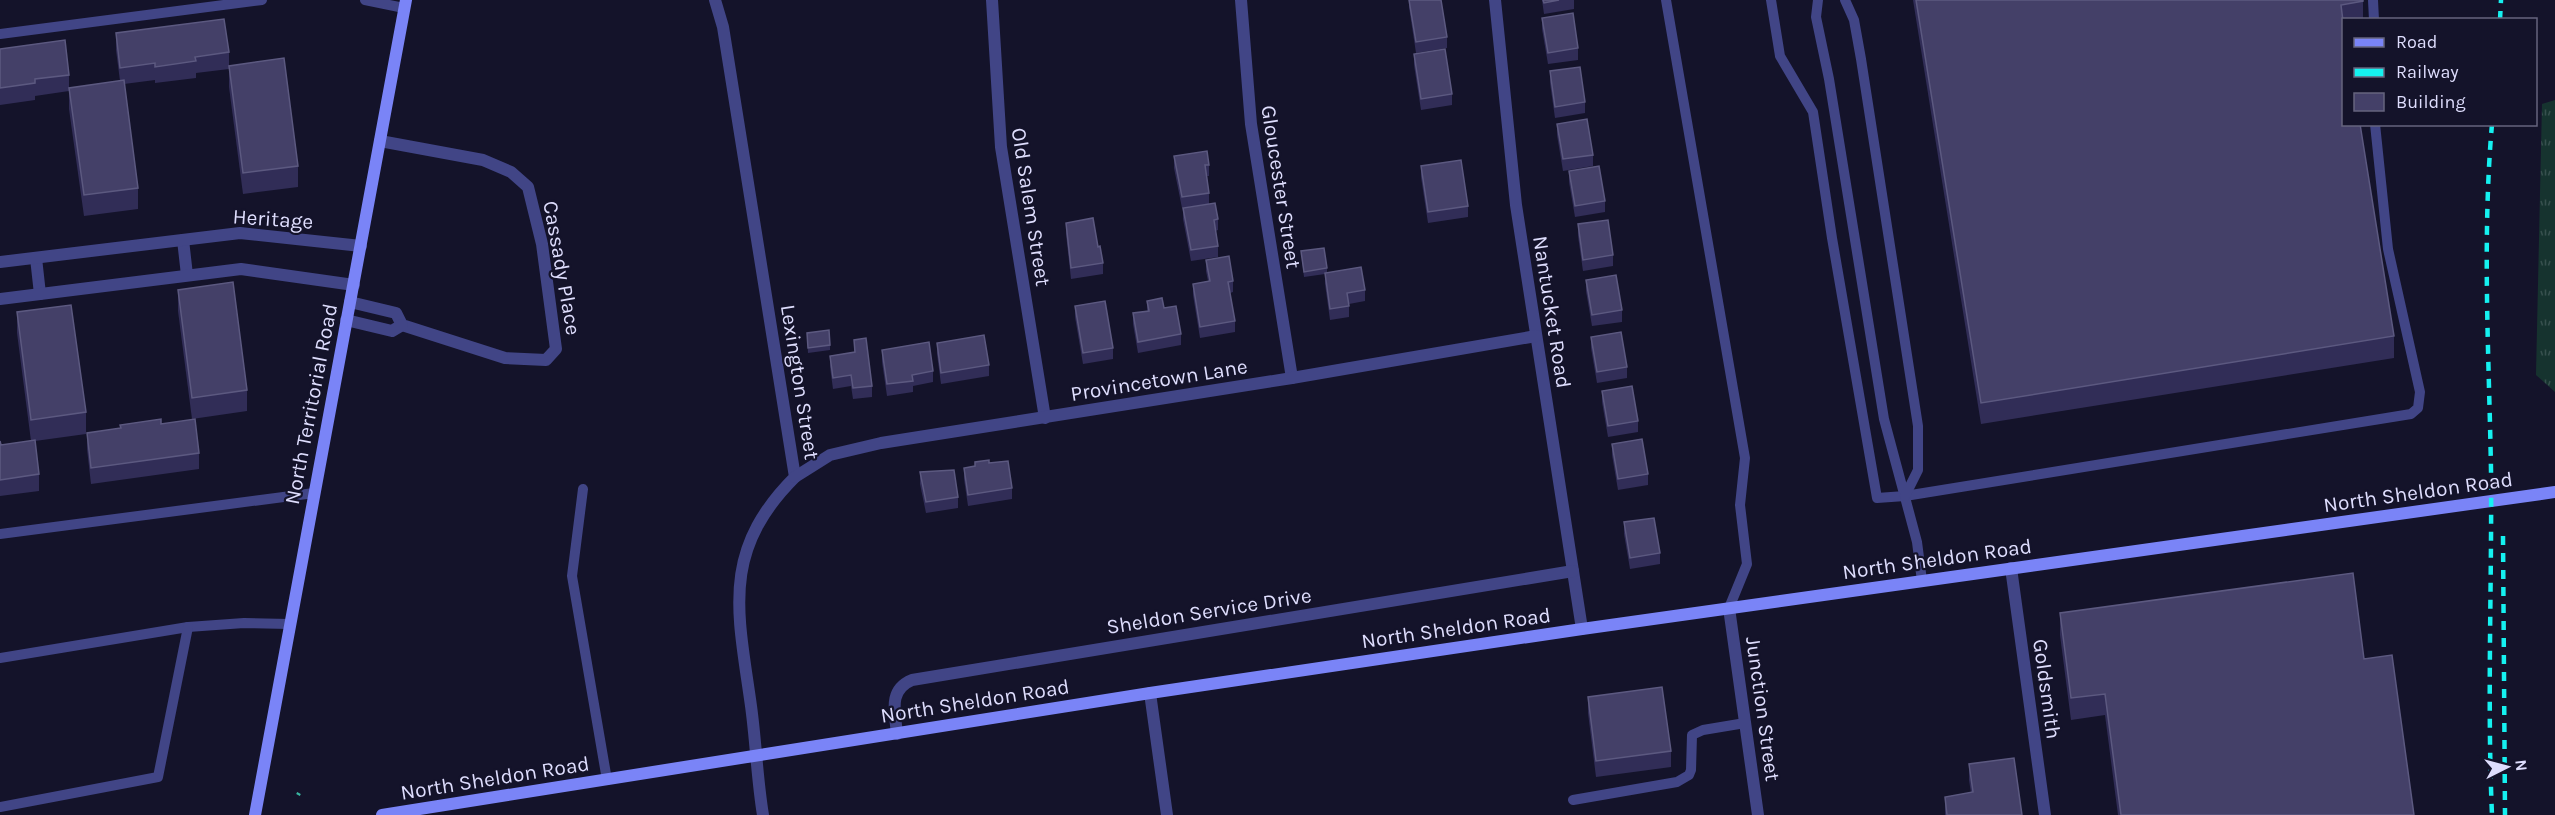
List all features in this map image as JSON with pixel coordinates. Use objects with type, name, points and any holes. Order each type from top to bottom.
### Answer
[{"type":"main road","name":"North Territorial Road","points":[[255,815],[405,4]]},
{"type":"main road","name":"North Sheldon Road","points":[[382,815],[1150,693],[1582,629],[1922,580],[2555,494]]},
{"type":"street","name":"Lexington Street","points":[[715,0],[723,27],[795,477],[759,520],[746,548],[739,577],[738,613],[763,815]]},
{"type":"street","name":"Old Salem Street","points":[[992,0],[1001,147],[1045,418]]},
{"type":"street","name":"Gloucester Street","points":[[1241,0],[1251,124],[1292,378]]},
{"type":"street","name":"Nantucket Road","points":[[1496,0],[1516,205],[1582,629]]},
{"type":"street","name":"Cassady Place","points":[[350,302],[396,313],[402,325],[505,358],[546,360],[556,350],[542,244],[528,188],[511,172],[483,160],[380,141]]},
{"type":"street","name":"Heritage","points":[[0,262],[240,233],[361,246]]},
{"type":"street","points":[[183,240],[187,275]]},
{"type":"street","points":[[36,258],[40,294]]},
{"type":"street","points":[[0,299],[241,269],[354,285]]},
{"type":"street","name":"Cassady Place","points":[[346,320],[392,331],[402,325]]},
{"type":"street","name":"Provincetown Lane","points":[[795,477],[830,456],[870,446],[1536,336]]},
{"type":"street","name":"Goldsmith","points":[[2011,568],[2045,815]]},
{"type":"street","name":"Sheldon Service Drive","points":[[897,734],[894,698],[900,687],[912,680],[1573,571]]},
{"type":"street","name":"Junction Street","points":[[1729,608],[1758,815]]},
{"type":"street","points":[[1150,693],[1167,815]]},
{"type":"lane","points":[[0,33],[262,0]]},
{"type":"lane","points":[[365,0],[405,4]]},
{"type":"lane","points":[[1666,0],[1745,458],[1740,505],[1747,564],[1729,608]]},
{"type":"lane","points":[[1771,0],[1780,56],[1813,112],[1832,238],[1877,498],[1905,496],[2410,414],[2418,408],[2420,392],[2388,249],[2375,126]]},
{"type":"lane","points":[[1818,0],[1816,17],[1829,79],[1884,419],[1917,542],[1922,580]]},
{"type":"lane","points":[[1845,0],[1854,20],[1861,59],[1918,426],[1918,470],[1905,496]]},
{"type":"lane","points":[[2373,0],[2374,18]]},
{"type":"lane","points":[[583,489],[573,576],[607,780]]},
{"type":"lane","points":[[0,534],[314,493]]},
{"type":"lane","points":[[0,658],[188,627],[244,623],[289,624]]},
{"type":"lane","points":[[0,807],[158,777],[188,627]]},
{"type":"lane","points":[[1573,800],[1677,782],[1689,775],[1692,765],[1690,741],[1697,731],[1745,723]]},
{"type":"green space","points":[[2555,100],[2555,392],[2536,375],[2542,104]]},
{"type":"building","points":[[1409,0],[1441,0],[1447,37],[1416,42]]},
{"type":"building","points":[[1543,0],[1559,0],[1544,3]]},
{"type":"building","points":[[1916,0],[2363,0],[2341,5],[2342,126],[2360,126],[2394,336],[1981,403]]},
{"type":"building","points":[[1573,13],[1578,48],[1548,53],[1542,18]]},
{"type":"building","points":[[224,19],[229,52],[195,57],[196,61],[155,67],[155,63],[120,68],[116,33]]},
{"type":"building","points":[[65,40],[69,75],[35,79],[35,83],[0,88],[0,49]]},
{"type":"building","points":[[1445,49],[1452,94],[1421,99],[1414,54]]},
{"type":"building","points":[[284,58],[298,166],[243,173],[229,66]]},
{"type":"building","points":[[1580,67],[1585,102],[1555,107],[1550,71]]},
{"type":"building","points":[[124,80],[138,188],[84,195],[69,88]]},
{"type":"building","points":[[1587,119],[1593,155],[1563,159],[1557,124]]},
{"type":"building","points":[[1207,151],[1209,165],[1205,165],[1209,193],[1182,197],[1174,156]]},
{"type":"building","points":[[1461,160],[1468,206],[1428,212],[1421,166]]},
{"type":"building","points":[[1599,166],[1605,201],[1575,206],[1569,171]]},
{"type":"building","points":[[1215,203],[1218,219],[1214,220],[1218,246],[1191,250],[1183,208]]},
{"type":"building","points":[[1093,218],[1103,263],[1071,268],[1066,223]]},
{"type":"building","points":[[1608,220],[1613,255],[1583,260],[1578,224]]},
{"type":"building","points":[[1324,248],[1327,268],[1304,272],[1301,251]]},
{"type":"building","points":[[1229,256],[1233,281],[1228,282],[1235,321],[1200,327],[1193,284],[1210,281],[1206,260]]},
{"type":"building","points":[[1361,267],[1365,290],[1347,293],[1349,306],[1330,309],[1325,273]]},
{"type":"building","points":[[1616,275],[1622,310],[1592,315],[1586,280]]},
{"type":"building","points":[[233,282],[247,390],[192,398],[178,290]]},
{"type":"building","points":[[1162,298],[1164,308],[1176,306],[1181,334],[1138,342],[1133,313],[1149,311],[1147,301]]},
{"type":"building","points":[[1105,301],[1113,348],[1083,353],[1075,306]]},
{"type":"building","points":[[71,305],[86,412],[31,420],[17,312]]},
{"type":"building","points":[[829,330],[830,345],[808,348],[807,333]]},
{"type":"building","points":[[1621,332],[1627,367],[1597,372],[1591,337]]},
{"type":"building","points":[[984,335],[989,365],[941,373],[937,343]]},
{"type":"building","points":[[866,338],[872,386],[853,388],[851,375],[833,378],[830,356],[855,352],[854,340]]},
{"type":"building","points":[[929,342],[933,371],[912,375],[913,381],[887,384],[882,350]]},
{"type":"building","points":[[1632,386],[1638,421],[1608,426],[1602,391]]},
{"type":"building","points":[[161,419],[161,424],[195,419],[199,453],[91,468],[87,433]]},
{"type":"building","points":[[1642,439],[1648,474],[1618,479],[1612,444]]},
{"type":"building","points":[[35,440],[39,474],[0,480],[0,441],[1,445]]},
{"type":"building","points":[[989,460],[989,463],[1008,461],[1012,488],[968,495],[964,468],[975,466],[975,462]]},
{"type":"building","points":[[954,470],[958,497],[926,502],[920,472]]},
{"type":"building","points":[[1654,518],[1660,553],[1630,558],[1624,522]]},
{"type":"building","points":[[2353,573],[2364,659],[2392,655],[2414,815],[2121,815],[2105,694],[2071,698],[2060,613]]},
{"type":"building","points":[[1662,687],[1671,751],[1596,761],[1588,697]]},
{"type":"building","points":[[2014,758],[2022,815],[1947,815],[1945,797],[1973,792],[1969,764]]},
{"type":"railway","points":[[2500,18],[2501,0]]},
{"type":"railway","points":[[2492,126],[2487,254],[2491,470],[2492,815]]},
{"type":"railway","points":[[2503,536],[2505,815]]}]
